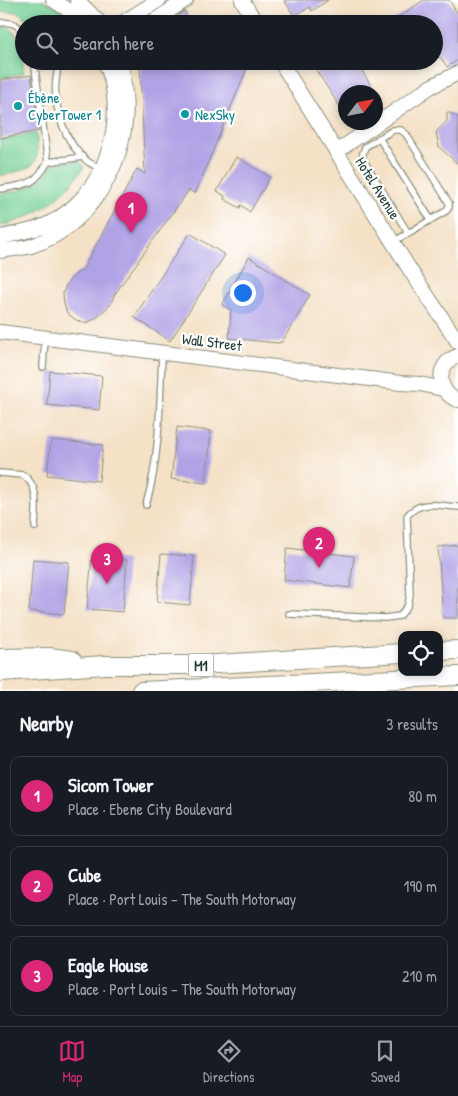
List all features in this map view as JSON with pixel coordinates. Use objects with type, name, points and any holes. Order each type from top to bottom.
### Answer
[{"type":"highway","points":[[443,651],[458,650]]},
{"type":"highway","name":"M1","points":[[0,672],[105,665],[200,665],[398,653]]},
{"type":"highway","points":[[0,658],[49,657],[105,665]]},
{"type":"highway","name":"M1","points":[[140,691],[458,676]]},
{"type":"street","points":[[53,0],[73,15]]},
{"type":"street","points":[[77,0],[92,15]]},
{"type":"street","points":[[135,15],[159,0]]},
{"type":"street","points":[[163,15],[186,0]]},
{"type":"street","points":[[242,0],[251,15]]},
{"type":"street","points":[[0,251],[33,245],[63,231],[77,219],[98,194],[108,167],[115,115],[114,91],[108,70]]},
{"type":"street","points":[[0,237],[30,231],[48,224],[63,215],[81,199],[119,154],[125,128],[122,70]]},
{"type":"street","name":"Hotel Avenue","points":[[286,70],[454,336],[453,359]]},
{"type":"street","points":[[336,152],[430,87],[458,73]]},
{"type":"street","name":"Wall Street","points":[[0,332],[401,383],[442,382]]},
{"type":"street","points":[[453,359],[442,382],[447,394],[458,400]]},
{"type":"lane","points":[[0,23],[8,22],[15,24]]},
{"type":"lane","points":[[0,189],[30,183],[39,176],[48,162],[35,70]]},
{"type":"lane","points":[[57,70],[56,106],[63,127],[76,149],[87,162],[108,167]]},
{"type":"lane","points":[[393,242],[446,211],[449,203],[406,134],[401,130],[393,130],[365,147],[363,158],[408,233]]},
{"type":"lane","points":[[380,138],[431,220]]},
{"type":"lane","points":[[48,162],[83,156]]},
{"type":"lane","points":[[43,367],[45,337]]},
{"type":"lane","points":[[146,504],[150,491],[159,422],[162,353]]},
{"type":"lane","points":[[3,473],[23,474],[32,483],[36,503],[35,527]]},
{"type":"lane","points":[[289,614],[385,618],[400,616],[408,605],[410,594],[407,516],[413,509],[422,504],[458,507]]},
{"type":"green space","points":[[0,0],[43,0],[60,9],[66,15],[21,15],[18,12],[0,12]]},
{"type":"green space","points":[[5,26],[15,33],[15,70],[24,70],[24,73],[0,78],[0,27]]},
{"type":"green space","points":[[36,133],[37,154],[32,165],[20,171],[0,176],[0,140]]},
{"type":"green space","points":[[79,160],[84,167],[68,188],[58,197],[25,218],[0,226],[0,194],[17,191],[36,183],[47,173],[52,165]]},
{"type":"building","points":[[284,0],[328,0],[312,11],[310,7],[293,15]]},
{"type":"building","points":[[424,0],[449,0],[458,14],[458,60],[447,67],[443,61],[443,15],[401,15]]},
{"type":"building","points":[[140,70],[246,70],[195,194],[189,190],[114,295],[111,304],[95,319],[86,323],[76,320],[67,313],[64,304],[63,293],[66,285],[72,277],[83,269],[137,169],[145,174]]},
{"type":"building","points":[[316,70],[362,70],[371,85],[338,85],[338,104]]},
{"type":"building","name":"Ébène CyberTower 1","points":[[31,75],[39,131],[0,138],[0,80]]},
{"type":"building","points":[[447,112],[458,117],[458,164],[439,147],[436,132],[447,121]]},
{"type":"building","points":[[236,157],[270,177],[250,212],[241,205],[240,208],[224,199],[225,196],[217,191]]},
{"type":"building","points":[[190,233],[225,255],[170,341],[134,317]]},
{"type":"building","points":[[249,257],[310,295],[282,342],[229,338],[231,310],[222,305]]},
{"type":"building","points":[[50,371],[102,376],[99,410],[47,405]]},
{"type":"building","points":[[177,427],[211,431],[206,483],[171,479]]},
{"type":"building","points":[[51,440],[103,445],[99,481],[47,475]]},
{"type":"building","points":[[458,545],[458,618],[443,618],[438,547]]},
{"type":"building","points":[[287,548],[354,556],[350,588],[284,580]]},
{"type":"building","points":[[161,554],[194,556],[190,605],[157,602]]},
{"type":"building","points":[[92,556],[127,560],[123,612],[87,609]]},
{"type":"building","points":[[33,559],[69,562],[64,614],[29,611]]},
{"type":"place","name":"Ébène CyberTower 1","points":[[18,106]]},
{"type":"place","name":"NexSky","points":[[185,114]]},
{"type":"place","name":"Sicom Tower","points":[[131,233]]},
{"type":"place","name":"Cube","points":[[319,568]]},
{"type":"place","name":"Eagle House","points":[[107,584]]}]
